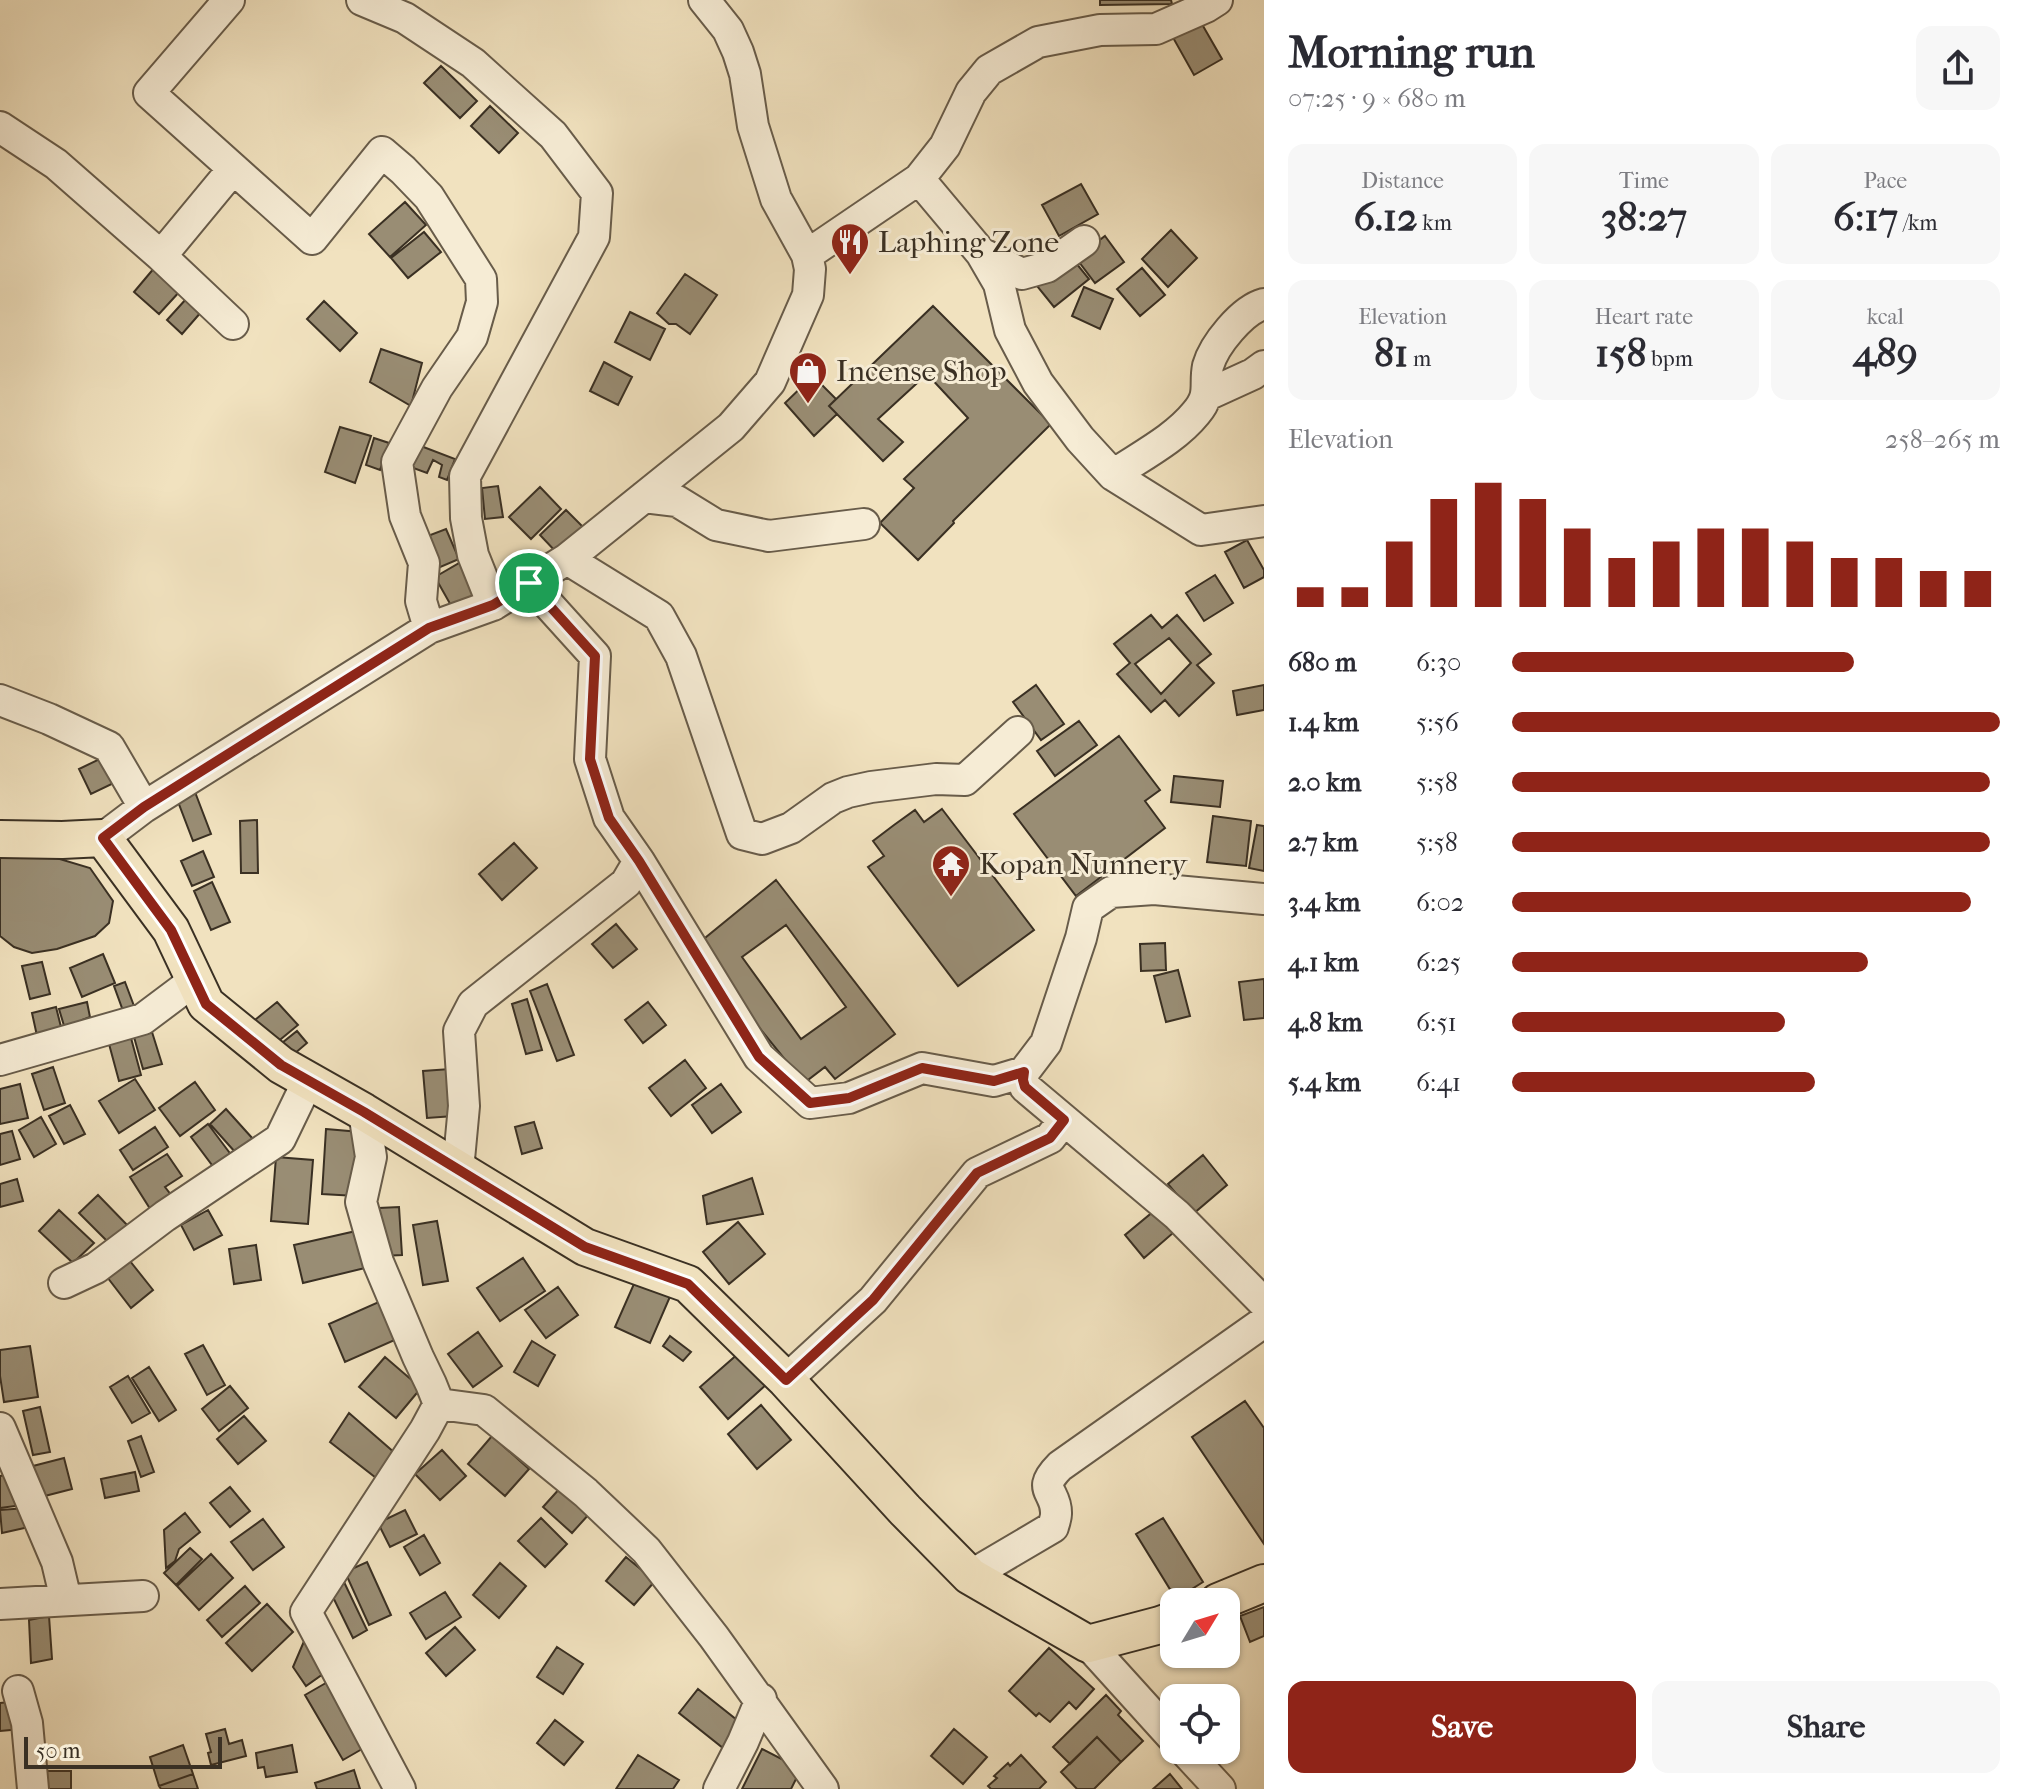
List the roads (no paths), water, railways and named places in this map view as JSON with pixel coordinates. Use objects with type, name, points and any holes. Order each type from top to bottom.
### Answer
[{"type":"main road","points":[[0,839],[103,838],[171,930],[206,1004],[281,1065],[585,1247],[688,1284],[786,1380],[970,1576],[1088,1644],[1160,1625]]},
{"type":"main road","points":[[1240,1593],[1264,1583]]},
{"type":"street","points":[[229,0],[149,93],[312,239],[382,152],[429,197],[481,279],[482,302],[472,337],[437,388],[397,462],[405,516],[424,563],[421,601],[429,628]]},
{"type":"street","points":[[362,0],[405,18],[473,63],[553,135],[597,193],[594,237],[465,476],[466,518],[473,555],[493,605]]},
{"type":"street","points":[[103,838],[144,807],[429,628],[493,605],[567,559],[731,427],[770,382],[808,295],[810,269],[807,255],[776,199],[753,126],[745,74],[738,52],[728,30],[704,0]]},
{"type":"street","points":[[807,255],[919,179],[945,146],[971,92],[989,70],[1038,42],[1100,30],[1156,29],[1217,0]]},
{"type":"street","points":[[0,127],[56,164],[233,324]]},
{"type":"street","points":[[161,256],[233,169]]},
{"type":"street","points":[[919,179],[981,253],[999,284],[1010,330],[1038,383],[1080,439],[1113,475],[1201,530],[1264,521]]},
{"type":"street","points":[[981,253],[1022,274],[1047,267],[1084,241]]},
{"type":"street","points":[[1113,475],[1198,412],[1207,395],[1208,367],[1219,343],[1245,314],[1264,304]]},
{"type":"street","points":[[1207,395],[1264,366]]},
{"type":"street","points":[[644,497],[677,501],[716,525],[769,536],[864,524]]},
{"type":"street","points":[[567,559],[659,616],[681,656],[742,834],[762,839],[791,828],[833,798],[848,792],[936,779],[965,780],[1018,732]]},
{"type":"street","points":[[529,583],[595,656],[590,759],[609,818],[639,861],[759,1057],[810,1103],[849,1098],[922,1068],[994,1081],[1024,1076]]},
{"type":"street","points":[[0,700],[109,747],[144,807]]},
{"type":"street","points":[[458,1170],[464,1106],[459,1031],[473,1004],[626,883],[639,861]]},
{"type":"street","points":[[1264,899],[1154,889],[1111,892],[1088,908],[1046,1043],[1024,1076],[1025,1087],[1177,1215],[1264,1303]]},
{"type":"street","points":[[0,1060],[143,1019],[195,980]]},
{"type":"street","points":[[64,1283],[96,1268],[165,1216],[280,1139],[308,1081]]},
{"type":"street","points":[[364,1112],[371,1157],[361,1202],[378,1262],[439,1404]]},
{"type":"street","points":[[786,1380],[873,1300],[977,1173],[1050,1138],[1064,1120]]},
{"type":"street","points":[[970,1576],[1053,1527],[1057,1513],[1047,1486],[1060,1466],[1264,1322]]},
{"type":"street","points":[[439,1404],[484,1410],[586,1493],[646,1550],[761,1699],[823,1789]]},
{"type":"street","points":[[400,1789],[306,1612],[439,1404]]},
{"type":"street","points":[[0,1428],[57,1562],[66,1600]]},
{"type":"street","points":[[0,1604],[143,1596]]},
{"type":"street","points":[[1088,1644],[1160,1724]]},
{"type":"street","points":[[18,1691],[27,1723],[33,1789]]},
{"type":"street","points":[[719,1789],[761,1699]]},
{"type":"street","points":[[1197,1764],[1220,1789]]},
{"type":"place","name":"Laphing Zone","points":[[850,276]]},
{"type":"place","name":"Incense Shop","points":[[808,405]]},
{"type":"place","name":"Kopan Nunnery","points":[[951,898]]}]
